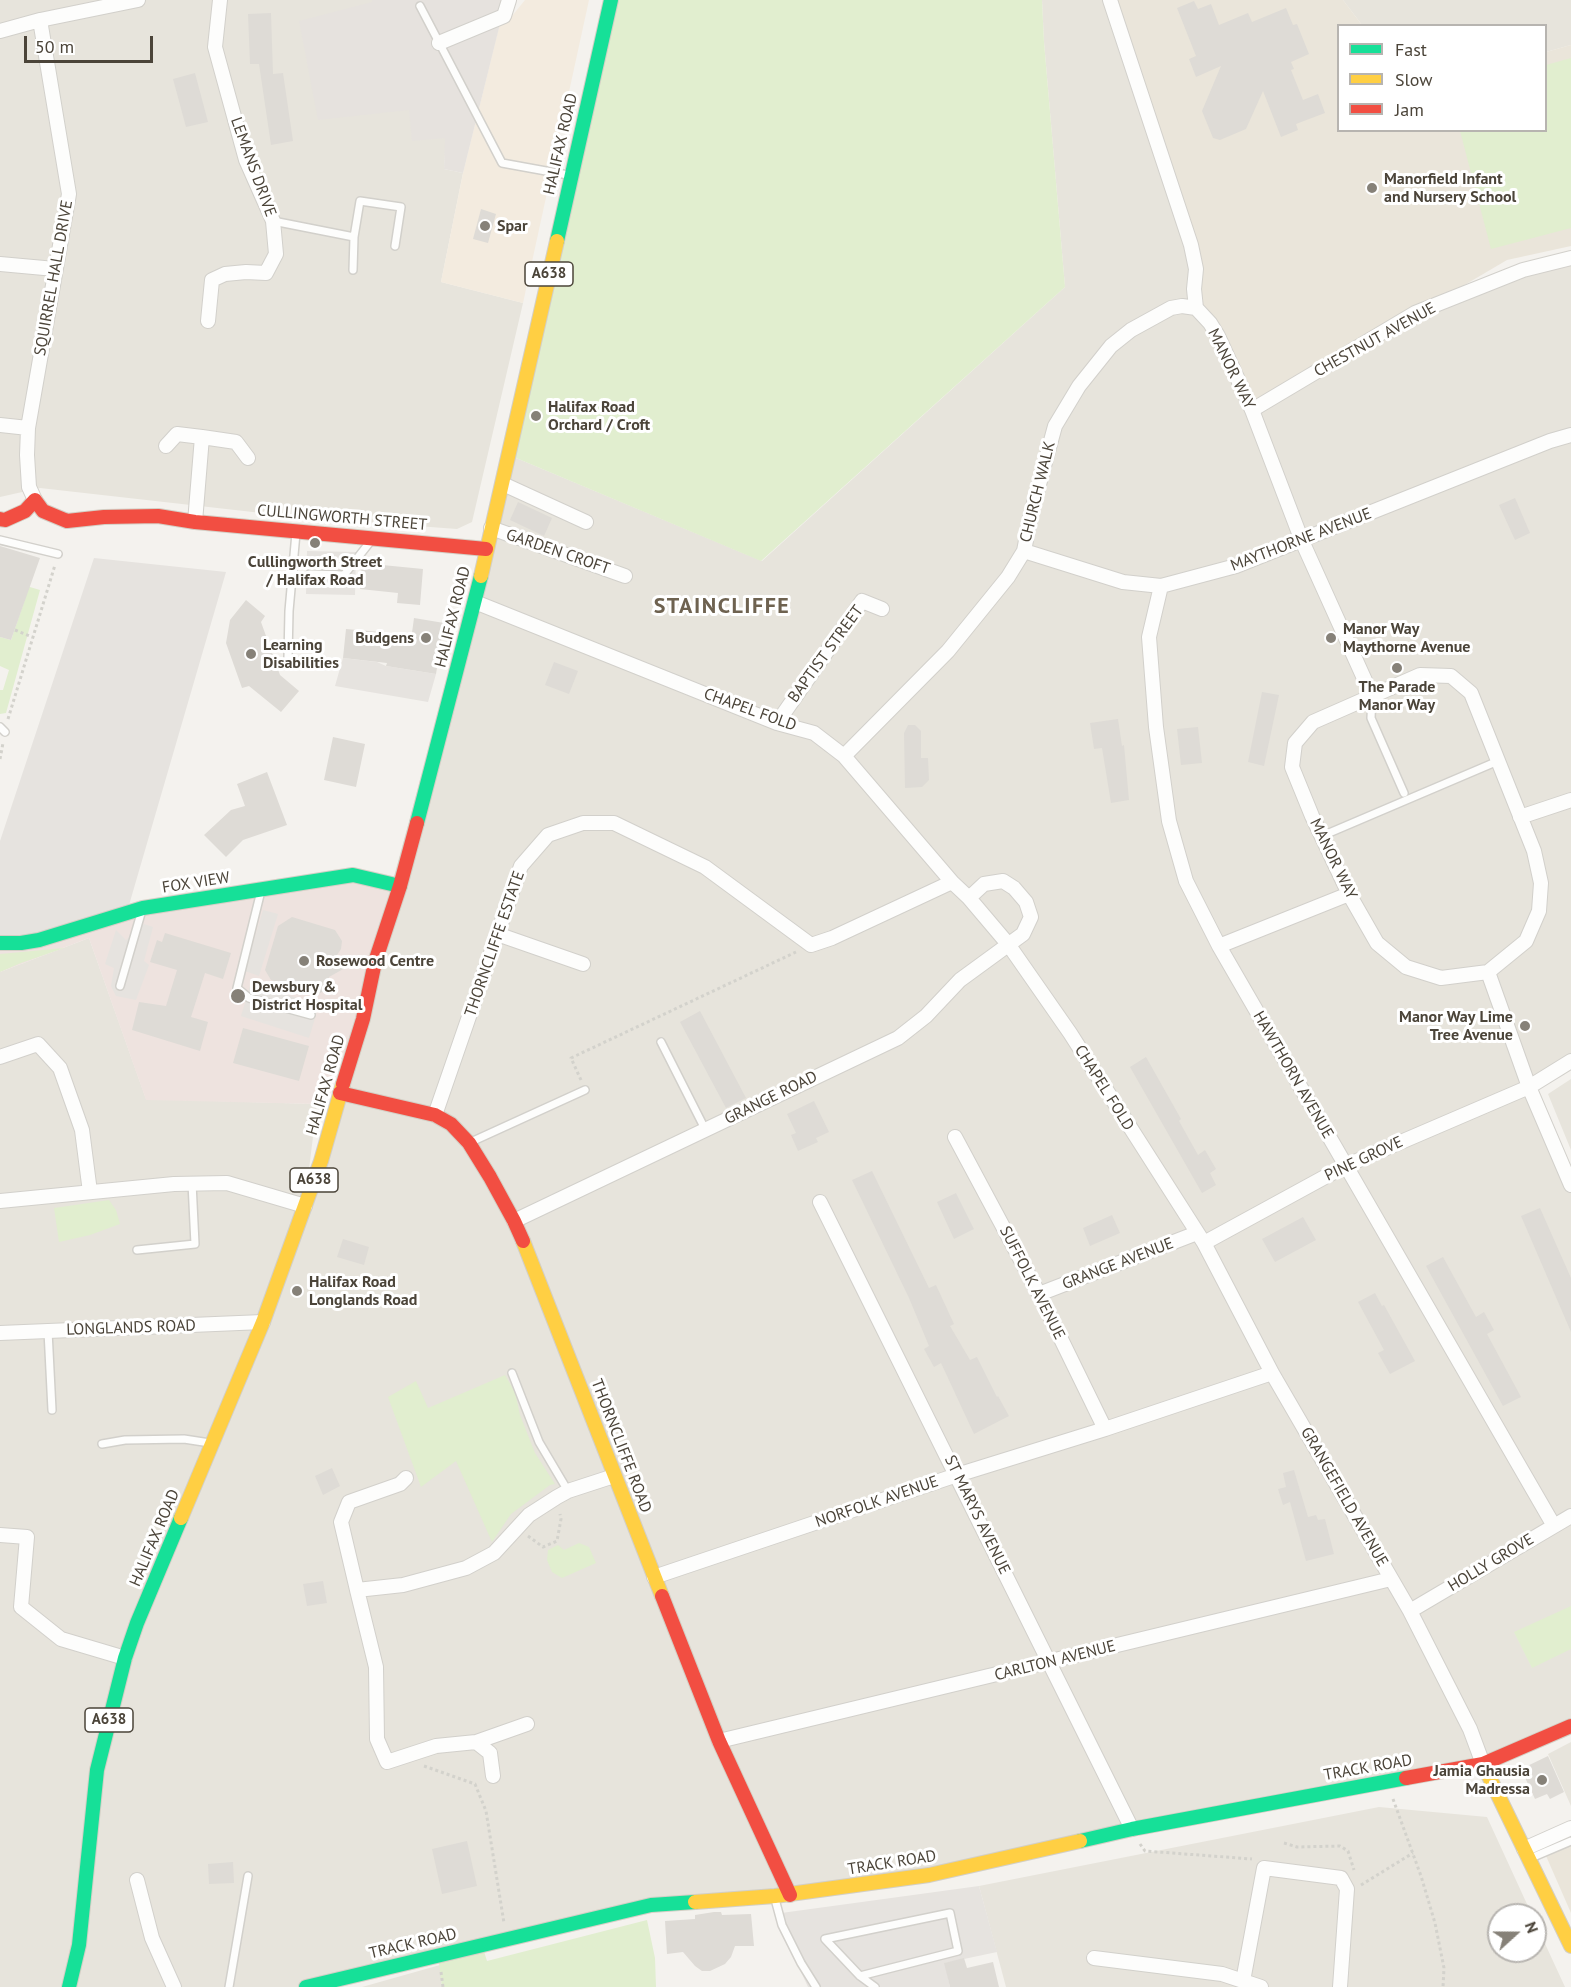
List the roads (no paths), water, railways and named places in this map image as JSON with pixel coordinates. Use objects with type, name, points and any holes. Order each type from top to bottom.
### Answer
[{"type":"street","points":[[0,31],[40,20],[138,0]]},
{"type":"street","name":"LEMANS DRIVE","points":[[208,321],[212,280],[225,274],[266,273],[276,254],[273,221],[246,160],[215,47],[220,0]]},
{"type":"street","points":[[439,43],[504,16],[509,0]]},
{"type":"street","name":"HALIFAX ROAD","points":[[69,1987],[79,1945],[97,1770],[125,1658],[137,1623],[263,1322],[321,1161],[363,1019],[375,962],[400,886],[475,602],[611,0]]},
{"type":"street","points":[[1110,0],[1191,245],[1196,269],[1194,289],[1196,308]]},
{"type":"street","name":"SQUIRREL HALL DRIVE","points":[[35,500],[29,487],[28,428],[69,194],[40,20]]},
{"type":"street","name":"CHESTNUT AVENUE","points":[[1252,410],[1415,313],[1523,270],[1571,258]]},
{"type":"street","points":[[0,264],[55,269]]},
{"type":"street","name":"CHURCH WALK","points":[[843,756],[948,651],[1008,577],[1024,551],[1031,513],[1054,426],[1079,386],[1111,346],[1131,330],[1171,308],[1182,306],[1196,308]]},
{"type":"street","name":"MANOR WAY","points":[[1196,308],[1218,336],[1252,410],[1302,541],[1372,696]]},
{"type":"street","points":[[0,425],[28,428]]},
{"type":"street","points":[[166,446],[177,434],[202,437],[236,442],[248,458]]},
{"type":"street","name":"MAYTHORNE AVENUE","points":[[1024,551],[1123,582],[1161,586],[1236,566],[1550,441],[1571,435]]},
{"type":"street","points":[[195,522],[202,437]]},
{"type":"street","points":[[503,484],[586,522]]},
{"type":"street","points":[[0,519],[5,520],[25,511],[35,500]]},
{"type":"street","name":"CULLINGWORTH STREET","points":[[35,500],[43,511],[67,521],[158,516],[195,522],[486,549]]},
{"type":"street","name":"GARDEN CROFT","points":[[491,528],[625,576]]},
{"type":"street","name":"HAWTHORN AVENUE","points":[[1161,586],[1149,637],[1156,727],[1169,821],[1186,881],[1219,946],[1554,1526]]},
{"type":"street","name":"BAPTIST STREET","points":[[777,723],[862,601],[882,609]]},
{"type":"street","name":"CHAPEL FOLD","points":[[475,602],[777,723],[814,734],[843,756],[1008,944],[1070,1033],[1200,1238]]},
{"type":"street","name":"MANOR WAY","points":[[1420,675],[1451,676],[1471,693],[1498,761],[1534,851],[1541,883],[1539,911],[1526,941],[1488,972],[1441,978],[1406,967],[1377,944],[1349,894],[1292,767],[1295,743],[1313,722],[1420,675]]},
{"type":"street","points":[[1520,817],[1571,800]]},
{"type":"street","name":"THORNCLIFFE ESTATE","points":[[435,1115],[521,866],[548,835],[583,824],[614,823],[705,867],[811,945],[832,938],[952,882]]},
{"type":"street","name":"FOX VIEW","points":[[0,943],[39,940],[143,908],[353,875],[400,886]]},
{"type":"street","points":[[969,898],[984,884],[1003,881],[1014,888],[1026,902],[1031,917],[1023,934],[1008,944]]},
{"type":"street","points":[[1219,946],[1349,894]]},
{"type":"street","points":[[497,934],[583,964]]},
{"type":"street","name":"GRANGE ROAD","points":[[514,1221],[898,1038],[926,1016],[960,980],[1008,944]]},
{"type":"street","points":[[1488,972],[1529,1087],[1571,1185]]},
{"type":"street","points":[[0,1057],[38,1044],[60,1068],[82,1130],[90,1192]]},
{"type":"street","name":"PINE GROVE","points":[[1200,1238],[1345,1166],[1529,1087],[1571,1060]]},
{"type":"street","name":"THORNCLIFFE ROAD","points":[[340,1093],[435,1115],[451,1124],[469,1143],[490,1177],[514,1221],[539,1280],[719,1741],[790,1894]]},
{"type":"street","name":"SUFFOLK AVENUE","points":[[955,1137],[1038,1294],[1105,1429]]},
{"type":"street","points":[[0,1201],[192,1183],[227,1183],[305,1206]]},
{"type":"street","name":"ST MARYS AVENUE","points":[[820,1202],[1132,1829]]},
{"type":"street","name":"GRANGE AVENUE","points":[[1038,1294],[1200,1238]]},
{"type":"street","name":"GRANGEFIELD AVENUE","points":[[1200,1238],[1272,1374],[1410,1611],[1470,1729],[1483,1764]]},
{"type":"street","name":"LONGLANDS ROAD","points":[[0,1333],[263,1322]]},
{"type":"street","name":"NORFOLK AVENUE","points":[[654,1577],[957,1475],[1272,1374]]},
{"type":"street","points":[[357,1590],[403,1585],[466,1568],[494,1552],[529,1515],[562,1494],[614,1476]]},
{"type":"street","points":[[406,1478],[400,1484],[349,1502],[341,1522],[376,1667],[377,1739],[387,1762],[436,1746],[476,1742],[526,1724]]},
{"type":"street","name":"HOLLY GROVE","points":[[1410,1611],[1571,1516]]},
{"type":"street","points":[[0,1535],[27,1537],[21,1606],[61,1640],[125,1658]]},
{"type":"street","name":"CARLTON AVENUE","points":[[719,1741],[1391,1579]]},
{"type":"street","name":"TRACK ROAD","points":[[306,1987],[651,1905],[775,1896],[929,1875],[1132,1829],[1483,1764],[1571,1726]]},
{"type":"street","points":[[476,1742],[490,1753],[493,1776]]},
{"type":"street","points":[[1483,1764],[1571,1946]]},
{"type":"street","points":[[1526,1854],[1571,1828]]},
{"type":"street","points":[[1243,1981],[1264,1868],[1341,1878],[1353,1887],[1340,1987]]},
{"type":"street","points":[[137,1880],[152,1938],[174,1987]]},
{"type":"street","points":[[1094,1958],[1222,1974],[1261,1987]]},
{"type":"lane","points":[[420,6],[502,164],[571,175]]},
{"type":"lane","points":[[353,270],[354,237],[360,201],[401,207],[395,246]]},
{"type":"lane","points":[[273,221],[354,237]]},
{"type":"lane","points":[[288,657],[289,611],[297,530]]},
{"type":"lane","points":[[310,574],[344,574],[374,538]]},
{"type":"lane","points":[[0,540],[58,554]]},
{"type":"lane","points":[[1372,696],[1371,718],[1404,793]]},
{"type":"lane","points":[[1322,836],[1498,761]]},
{"type":"lane","points":[[262,889],[237,988],[249,998],[311,1015]]},
{"type":"lane","points":[[120,986],[143,908]]},
{"type":"lane","points":[[661,1042],[705,1130]]},
{"type":"lane","points":[[469,1143],[585,1090]]},
{"type":"lane","points":[[137,1250],[195,1244],[192,1183]]},
{"type":"lane","points":[[48,1331],[52,1410]]},
{"type":"lane","points":[[512,1373],[562,1494]]},
{"type":"lane","points":[[102,1444],[125,1440],[184,1439],[212,1443]]},
{"type":"lane","points":[[1526,1854],[1571,1841]]},
{"type":"lane","points":[[229,1987],[248,1876]]},
{"type":"lane","points":[[775,1896],[782,1925],[816,1987]]},
{"type":"lane","points":[[860,1976],[958,1951],[950,1913],[825,1939],[860,1976],[875,1987]]},
{"type":"place","name":"Manorfield Infant and Nursery School","points":[[1372,188]]},
{"type":"place","name":"Spar","points":[[485,226]]},
{"type":"place","name":"Halifax Road Orchard / Croft","points":[[536,416]]},
{"type":"place","name":"Cullingworth Street / Halifax Road","points":[[315,543]]},
{"type":"place","name":"Budgens","points":[[426,638]]},
{"type":"place","name":"Manor Way Maythorne Avenue","points":[[1331,638]]},
{"type":"place","name":"Learning Disabilities","points":[[251,654]]},
{"type":"place","name":"The Parade Manor Way","points":[[1397,668]]},
{"type":"place","name":"Rosewood Centre","points":[[304,961]]},
{"type":"place","name":"Dewsbury & District Hospital","points":[[238,996]]},
{"type":"place","name":"Manor Way Lime Tree Avenue","points":[[1525,1026]]},
{"type":"place","name":"Halifax Road Longlands Road","points":[[297,1291]]},
{"type":"place","name":"Jamia Ghausia Madressa","points":[[1542,1780]]},
{"type":"district","name":"STAINCLIFFE","points":[[722,607]]}]
